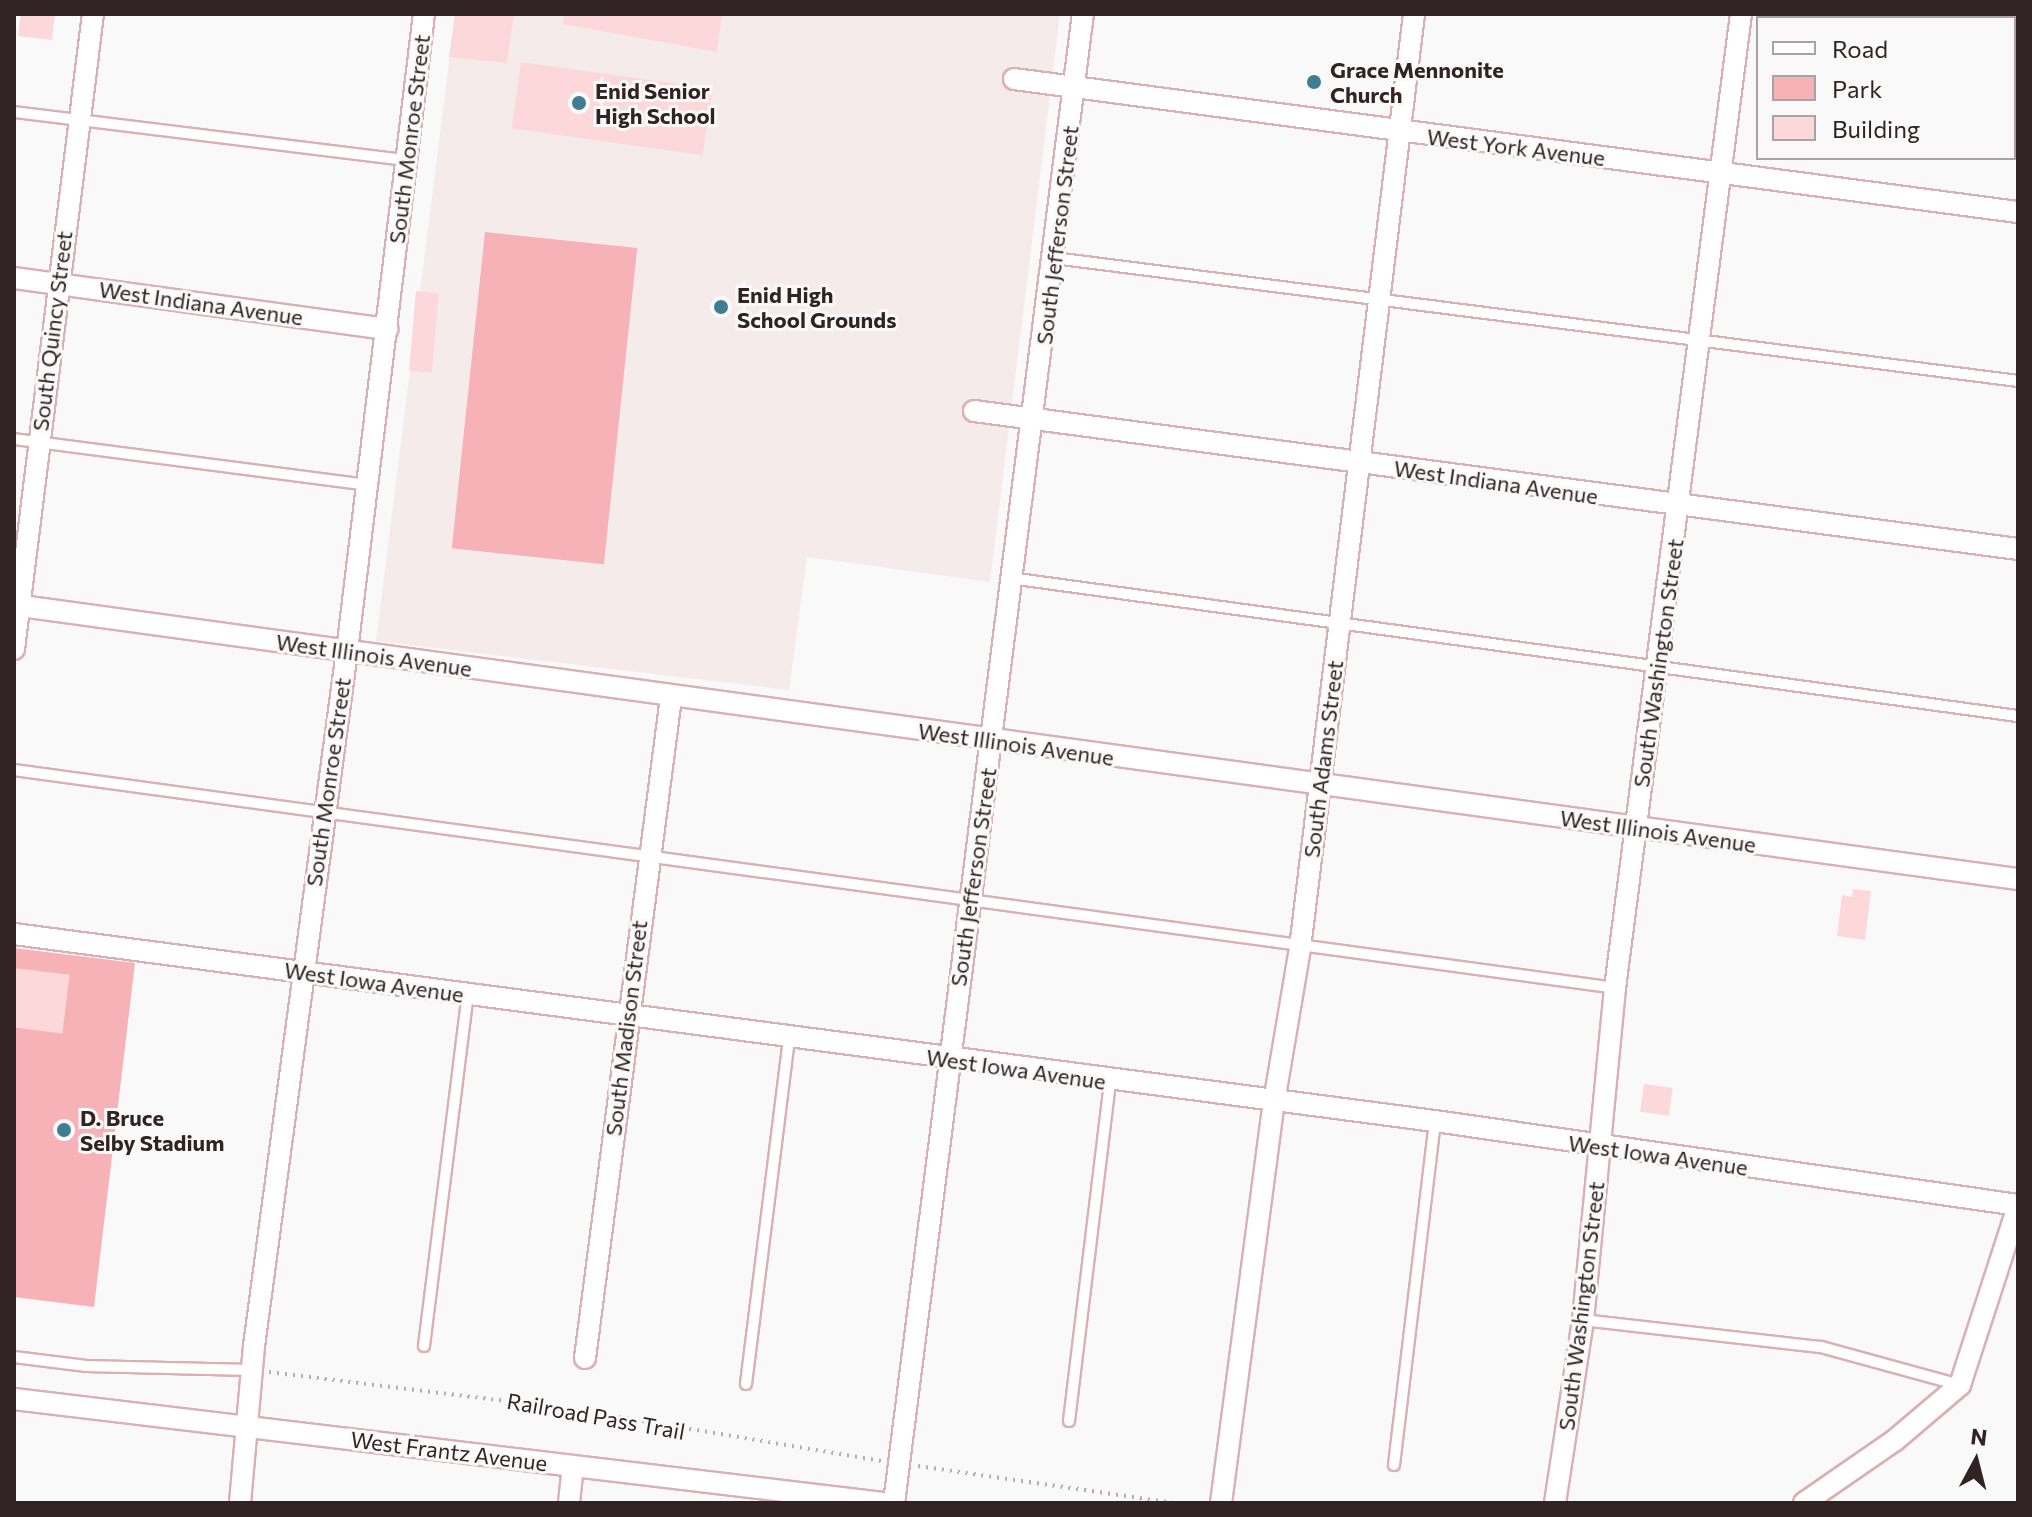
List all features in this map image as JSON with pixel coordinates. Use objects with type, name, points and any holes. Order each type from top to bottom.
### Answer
[{"type":"street","name":"South Quincy Street","points":[[14,649],[16,606],[56,284],[93,14]]},
{"type":"street","name":"South Monroe Street","points":[[240,1503],[251,1370],[347,651],[424,14]]},
{"type":"street","name":"South Jefferson Street","points":[[894,1503],[1083,14]]},
{"type":"street","name":"South Adams Street","points":[[1221,1503],[1274,1102],[1300,948],[1414,14]]},
{"type":"street","name":"South Washington Street","points":[[1555,1503],[1583,1320],[1615,988],[1680,507],[1741,14]]},
{"type":"street","name":"West York Avenue","points":[[1014,79],[2018,212]]},
{"type":"street","name":"West Indiana Avenue","points":[[14,278],[388,329]]},
{"type":"street","name":"West Indiana Avenue","points":[[974,411],[1680,507],[2018,549]]},
{"type":"street","name":"West Illinois Avenue","points":[[16,606],[1320,787],[2018,879]]},
{"type":"street","name":"South Madison Street","points":[[585,1358],[627,1016],[671,698]]},
{"type":"street","name":"West Iowa Avenue","points":[[14,934],[789,1039],[1435,1121],[1599,1148],[2018,1205]]},
{"type":"street","points":[[1804,1503],[1894,1441],[1960,1385],[2018,1205]]},
{"type":"street","name":"West Frantz Avenue","points":[[14,1399],[883,1503]]},
{"type":"street","points":[[569,1503],[573,1466]]},
{"type":"lane","points":[[14,112],[407,160]]},
{"type":"lane","points":[[1054,258],[1379,302],[2018,381]]},
{"type":"lane","points":[[14,439],[366,485]]},
{"type":"lane","points":[[1010,578],[2018,716]]},
{"type":"lane","points":[[14,770],[1300,948],[1615,988]]},
{"type":"lane","points":[[424,1346],[468,995]]},
{"type":"lane","points":[[746,1384],[789,1039]]},
{"type":"lane","points":[[1069,1421],[1110,1081]]},
{"type":"lane","points":[[1394,1465],[1435,1121]]},
{"type":"lane","points":[[1583,1320],[1842,1351],[1960,1385]]},
{"type":"lane","points":[[14,1357],[86,1366],[251,1370]]},
{"type":"path","name":"Railroad Pass Trail","points":[[251,1370],[571,1409],[898,1463],[1174,1503]]},
{"type":"shaded area","name":"Enid High School Grounds","points":[[455,14],[1060,14],[990,582],[807,557],[789,690],[376,641]]},
{"type":"green space","points":[[485,232],[637,248],[604,564],[452,548]]},
{"type":"green space","name":"D. Bruce Selby Stadium","points":[[14,948],[135,963],[94,1307],[14,1297]]},
{"type":"building","points":[[21,14],[55,14],[52,40],[18,36]]},
{"type":"building","points":[[455,14],[514,14],[507,63],[449,57]]},
{"type":"building","name":"Enid Senior High School","points":[[564,14],[722,14],[717,52],[563,24]]},
{"type":"building","name":"Enid Senior High School","points":[[521,62],[712,89],[703,155],[512,128]]},
{"type":"building","points":[[416,291],[439,293],[432,373],[409,371]]},
{"type":"building","points":[[1853,889],[1871,891],[1865,940],[1837,936],[1842,895],[1852,897]]},
{"type":"building","points":[[14,968],[70,975],[62,1033],[14,1027]]},
{"type":"building","points":[[1644,1084],[1673,1088],[1669,1116],[1640,1112]]},
{"type":"place","name":"Grace Mennonite Church","points":[[1314,82]]},
{"type":"place","name":"Enid Senior High School","points":[[579,103]]},
{"type":"place","name":"Enid High School Grounds","points":[[721,307]]},
{"type":"place","name":"D. Bruce Selby Stadium","points":[[64,1130]]}]
